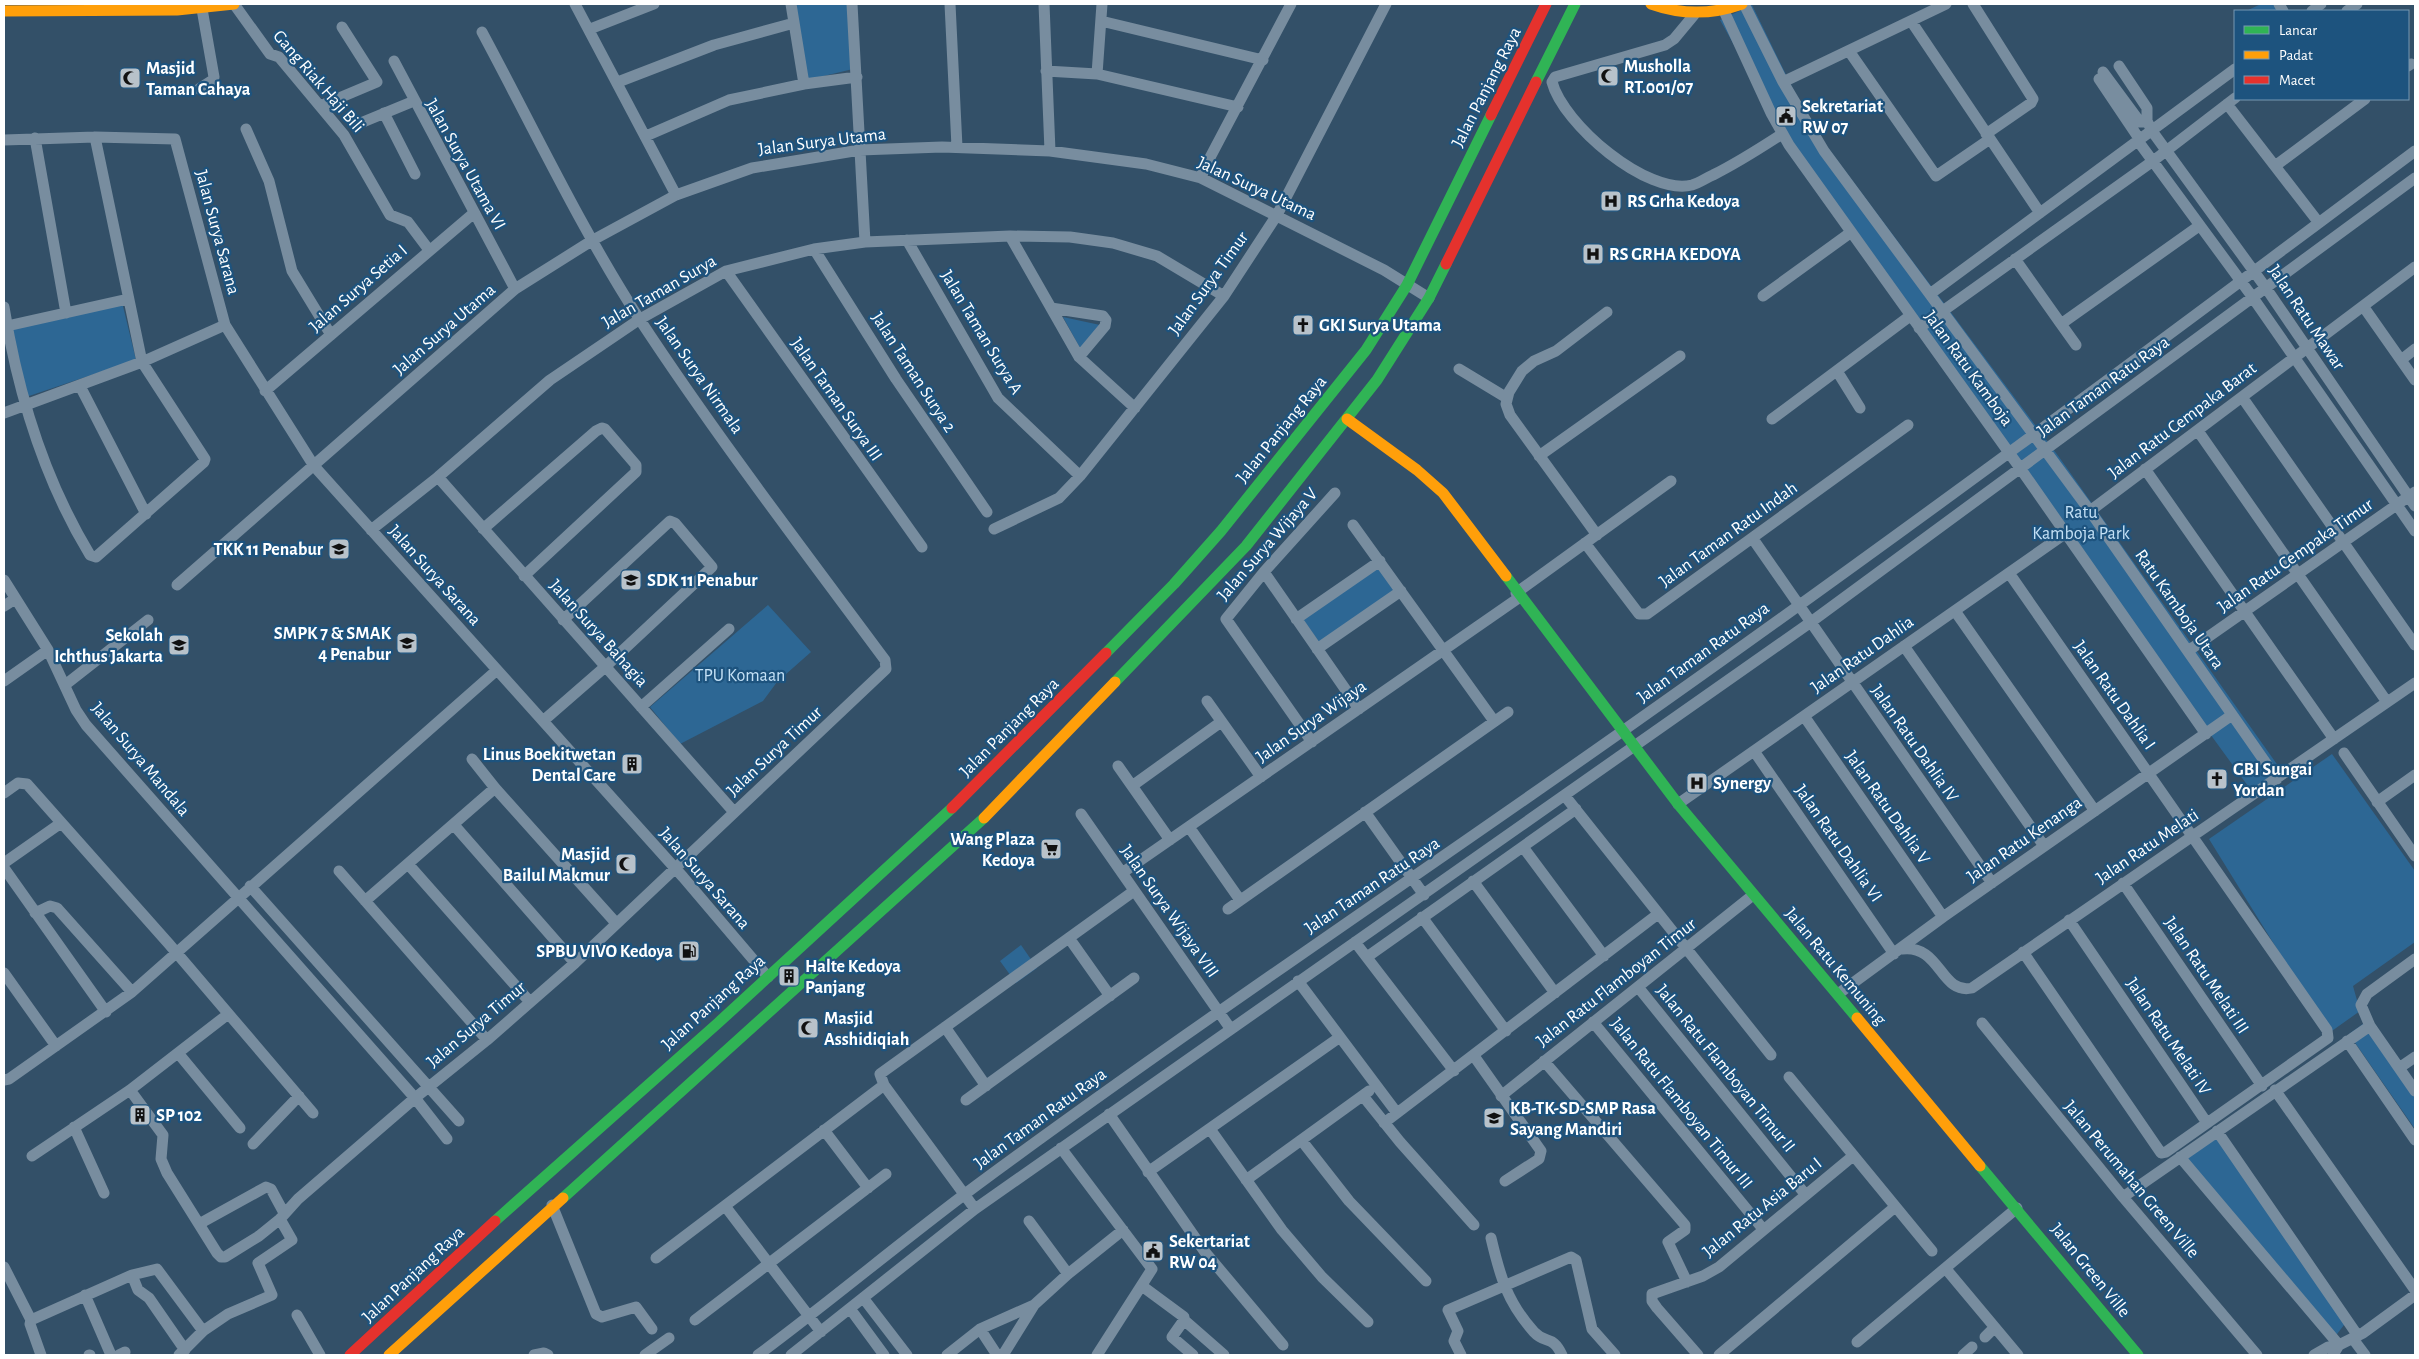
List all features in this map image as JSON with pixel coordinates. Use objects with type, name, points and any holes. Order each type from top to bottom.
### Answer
[{"type":"main road","points":[[4,11],[46,7],[170,12],[234,4]]},
{"type":"main road","name":"Jalan Panjang Raya","points":[[350,1355],[516,1201],[768,977],[953,807],[1039,723],[1174,584],[1221,531],[1366,350],[1407,285],[1546,4]]},
{"type":"main road","points":[[389,1355],[552,1205],[991,811],[1246,546],[1393,358],[1429,298],[1575,4]]},
{"type":"main road","points":[[1651,4],[1667,10],[1694,15],[1724,11],[1743,4]]},
{"type":"main road","points":[[1347,418],[1431,481],[1443,493],[1628,739]]},
{"type":"main road","points":[[1062,699],[1064,709],[1072,718],[1078,719]]},
{"type":"main road","points":[[1039,723],[1053,727],[1057,741]]},
{"type":"main road","name":"Jalan Ratu Kemuning","points":[[1628,739],[1678,804],[1753,895],[2017,1208]]},
{"type":"main road","name":"Jalan Green Ville","points":[[2017,1208],[2138,1355]]},
{"type":"street","name":"Gang Riak Haji Bili","points":[[234,4],[270,54],[279,57],[350,143],[390,215],[408,222],[429,250]]},
{"type":"street","points":[[575,4],[618,82],[676,195]]},
{"type":"street","points":[[590,30],[654,4]]},
{"type":"street","points":[[791,4],[804,84]]},
{"type":"street","points":[[852,4],[865,242]]},
{"type":"street","points":[[950,4],[957,147]]},
{"type":"street","points":[[1044,4],[1050,150]]},
{"type":"street","points":[[1097,74],[1102,4]]},
{"type":"street","points":[[1201,178],[1205,167],[1291,4]]},
{"type":"street","name":"Jalan Surya Timur","points":[[994,530],[1059,498],[1080,476],[1224,296],[1277,215],[1386,4]]},
{"type":"street","name":"Jalan Ratu Kamboja","points":[[1743,4],[1783,82],[1824,151],[2053,460]]},
{"type":"street","points":[[1783,82],[1946,4]]},
{"type":"street","points":[[1848,50],[1936,176],[2031,103],[2033,99],[1973,4]]},
{"type":"street","points":[[199,89],[213,80],[214,77],[202,9]]},
{"type":"street","name":"Jalan Ratu Kamboja","points":[[1724,11],[1782,134],[1850,233],[2066,533],[2206,734]]},
{"type":"street","points":[[1694,15],[1674,39],[1665,45],[1555,76],[1552,82],[1556,93],[1571,118],[1585,135],[1643,175],[1665,184],[1678,185],[1692,185],[1741,161],[1782,134]]},
{"type":"street","points":[[1102,21],[1263,60]]},
{"type":"street","points":[[1911,21],[2040,213]]},
{"type":"street","points":[[618,82],[714,45],[794,23]]},
{"type":"street","points":[[320,106],[377,82],[342,27]]},
{"type":"street","name":"Jalan Surya Nirmala","points":[[482,32],[593,240],[640,319],[760,491],[886,660],[886,669]]},
{"type":"street","points":[[394,61],[414,101]]},
{"type":"street","points":[[2119,66],[2147,108],[2149,126]]},
{"type":"street","points":[[1930,294],[2139,140],[2149,126],[2234,70]]},
{"type":"street","points":[[1046,71],[1097,74],[1238,107]]},
{"type":"street","name":"Jalan Ratu Mawar","points":[[2413,498],[2306,348],[2266,287],[2149,126],[2140,122],[2101,75],[2153,161],[2252,297],[2415,531]]},
{"type":"street","points":[[646,136],[729,100],[804,84],[857,77]]},
{"type":"street","points":[[2275,166],[2364,100]]},
{"type":"street","name":"Jalan Surya Utama VI","points":[[363,122],[414,101],[514,290]]},
{"type":"street","points":[[1918,328],[2153,161],[2231,101],[2275,166],[2319,223]]},
{"type":"street","points":[[384,113],[415,174]]},
{"type":"street","points":[[246,129],[269,181],[292,271],[331,335]]},
{"type":"street","points":[[4,140],[95,137],[142,362],[205,459],[204,462],[96,557],[90,555],[55,491],[24,406],[4,307]]},
{"type":"street","name":"Jalan Surya Sarana","points":[[95,137],[175,139],[225,326],[314,466],[675,869],[768,977]]},
{"type":"street","points":[[35,138],[66,313]]},
{"type":"street","name":"Jalan Surya Utama","points":[[177,585],[514,290],[593,240],[676,195],[752,168],[860,150],[957,147],[1050,150],[1146,164],[1201,178],[1277,215],[1429,298]]},
{"type":"street","name":"Jalan Taman Ratu Raya","points":[[758,1355],[1225,1020],[1414,880],[1628,739],[2014,461],[2035,436],[2242,283],[2415,151]]},
{"type":"street","name":"Jalan Taman Ratu Raya","points":[[791,1355],[864,1299],[970,1203],[1060,1148],[1109,1114],[1225,1020],[1298,981],[1566,796],[1628,739],[2014,461],[2045,449],[2415,178]]},
{"type":"street","name":"Jalan Surya Setia I","points":[[265,391],[474,213]]},
{"type":"street","points":[[2062,324],[2199,226]]},
{"type":"street","points":[[1763,296],[1850,233]]},
{"type":"street","points":[[1010,236],[1079,356],[1134,408]]},
{"type":"street","name":"Jalan Taman Surya","points":[[371,530],[438,477],[550,380],[640,319],[726,271],[814,249],[865,242],[1010,236],[1070,237],[1113,243],[1157,256],[1224,296]]},
{"type":"street","name":"Jalan Taman Surya A","points":[[907,240],[998,398],[1080,476]]},
{"type":"street","name":"Jalan Taman Surya 2","points":[[814,249],[896,379],[987,512]]},
{"type":"street","points":[[2015,259],[2076,344]]},
{"type":"street","name":"Jalan Ratu Cempaka Barat","points":[[2090,511],[2415,267]]},
{"type":"street","name":"Jalan Taman Surya III","points":[[726,271],[922,547]]},
{"type":"street","points":[[7,326],[128,299]]},
{"type":"street","points":[[2363,306],[2415,380]]},
{"type":"street","points":[[1051,308],[1103,316],[1106,320],[1105,326],[1079,356]]},
{"type":"street","points":[[1596,535],[1510,415],[1506,404],[1509,392],[1522,371],[1534,361],[1556,351],[1607,312]]},
{"type":"street","points":[[1772,419],[1910,316]]},
{"type":"street","points":[[4,413],[142,362],[225,326]]},
{"type":"street","points":[[2401,360],[2415,349]]},
{"type":"street","points":[[1539,456],[1680,356]]},
{"type":"street","points":[[1459,369],[1507,398]]},
{"type":"street","points":[[1836,371],[1860,408]]},
{"type":"street","points":[[80,386],[146,514]]},
{"type":"street","points":[[2242,397],[2415,645]]},
{"type":"street","name":"Jalan Taman Ratu Indah","points":[[1585,543],[1638,614],[1648,614],[1908,425]]},
{"type":"street","points":[[483,529],[596,431],[602,428],[605,429],[636,465],[636,472],[524,576]]},
{"type":"street","points":[[2198,431],[2387,702]]},
{"type":"street","name":"Ratu Kamboja Utara","points":[[2053,460],[2277,779]]},
{"type":"street","points":[[2145,469],[2334,739]]},
{"type":"street","name":"Jalan Surya Bahagia","points":[[438,477],[734,812]]},
{"type":"street","name":"Jalan Surya Wijaya","points":[[1122,873],[1444,650],[1585,543],[1671,481]]},
{"type":"street","name":"Jalan Surya Wijaya V","points":[[1312,742],[1226,619],[1264,572],[1335,493]]},
{"type":"street","name":"Jalan Ratu Cempaka Timur","points":[[2188,651],[2397,504],[2413,498]]},
{"type":"street","points":[[543,721],[605,667],[710,570],[711,564],[675,523],[670,521],[563,620]]},
{"type":"street","points":[[1353,525],[1494,722]]},
{"type":"street","name":"Jalan Ratu Dahlia","points":[[1678,804],[2066,533]]},
{"type":"street","points":[[1753,539],[1805,612]]},
{"type":"street","points":[[1296,619],[1380,561]]},
{"type":"street","points":[[1264,572],[1359,709]]},
{"type":"street","name":"Jalan Ratu Dahlia I","points":[[2009,573],[2149,773],[2328,1036],[2327,1040],[2262,1086]]},
{"type":"street","name":"Jalan Surya Mandala","points":[[4,580],[48,650],[86,724],[414,1098],[447,1139]]},
{"type":"street","points":[[1317,649],[1401,591]]},
{"type":"street","points":[[4,606],[15,599]]},
{"type":"street","points":[[1955,611],[2095,811]]},
{"type":"street","name":"Jalan Ratu Dahlia IV","points":[[1805,612],[1852,683],[1992,883]]},
{"type":"street","points":[[66,685],[148,620]]},
{"type":"street","points":[[641,707],[729,629]]},
{"type":"street","points":[[1904,646],[2044,846]]},
{"type":"street","points":[[4,681],[48,650]]},
{"type":"street","name":"Jalan Surya Timur","points":[[130,1090],[162,1134],[162,1161],[223,1258],[259,1236],[298,1199],[414,1098],[487,1040],[575,963],[886,669]]},
{"type":"street","points":[[4,1079],[9,1079],[132,992],[497,670]]},
{"type":"street","name":"Jalan Ratu Melati","points":[[1898,951],[1912,947],[1927,954],[1951,983],[1964,990],[1979,985],[2069,920],[2193,837],[2415,682]]},
{"type":"street","points":[[1207,701],[1261,778]]},
{"type":"street","points":[[1228,908],[1508,712]]},
{"type":"street","name":"Jalan Ratu Kenanga","points":[[1838,994],[2044,846],[2232,715]]},
{"type":"street","name":"Jalan Ratu Dahlia V","points":[[1804,716],[1944,917]]},
{"type":"street","points":[[1132,786],[1222,722]]},
{"type":"street","name":"Jalan Ratu Dahlia VI","points":[[1754,751],[1898,951]]},
{"type":"street","points":[[2344,753],[2415,856]]},
{"type":"street","points":[[472,759],[495,788],[616,923]]},
{"type":"street","points":[[1118,766],[1170,840]]},
{"type":"street","points":[[2377,802],[2415,775]]},
{"type":"street","points":[[4,793],[18,784],[27,784],[177,954],[227,1015],[313,1113]]},
{"type":"street","points":[[365,901],[495,788]]},
{"type":"street","points":[[1566,796],[1771,1055]]},
{"type":"street","points":[[1367,956],[1576,809]]},
{"type":"street","points":[[1366,812],[1423,894]]},
{"type":"street","name":"Jalan Surya Wijaya VIII","points":[[1080,814],[1225,1020]]},
{"type":"street","points":[[4,863],[61,823]]},
{"type":"street","points":[[454,825],[575,963]]},
{"type":"street","points":[[1189,827],[1240,900]]},
{"type":"street","points":[[1523,847],[1604,956]]},
{"type":"street","points":[[408,864],[530,1002]]},
{"type":"street","points":[[4,868],[106,1012]]},
{"type":"street","points":[[339,871],[487,1040]]},
{"type":"street","points":[[1473,881],[1555,993]]},
{"type":"street","name":"Jalan Ratu Melati III","points":[[2123,883],[2262,1086]]},
{"type":"street","points":[[250,886],[458,1121]]},
{"type":"street","points":[[970,1203],[879,1077],[882,1072],[1134,891]]},
{"type":"street","name":"Jalan Ratu Flamboyan Timur","points":[[1501,1096],[1753,895]]},
{"type":"street","points":[[35,913],[50,906],[57,908],[132,992]]},
{"type":"street","points":[[1384,1123],[1658,914]]},
{"type":"street","points":[[1422,917],[1506,1031]]},
{"type":"street","name":"Jalan Ratu Melati IV","points":[[2069,920],[2207,1124]]},
{"type":"street","points":[[1069,938],[1110,996]]},
{"type":"street","points":[[1355,942],[1454,1071]]},
{"type":"street","points":[[2023,952],[2159,1152],[2166,1152],[2262,1086]]},
{"type":"street","points":[[2415,959],[2362,999],[2362,1011],[2370,1026],[2415,1091]]},
{"type":"street","points":[[4,973],[56,1046]]},
{"type":"street","points":[[966,1100],[1134,978]]},
{"type":"street","points":[[1298,981],[1397,1113]]},
{"type":"street","name":"Jalan Ratu Flamboyan Timur II","points":[[1638,987],[1805,1194]]},
{"type":"street","points":[[340,1013],[352,1002]]},
{"type":"street","points":[[32,1156],[130,1090],[227,1015]]},
{"type":"street","name":"Jalan Ratu Flamboyan Timur III","points":[[1593,1022],[1763,1229]]},
{"type":"street","name":"Jalan Perumahan Green Ville","points":[[1982,1023],[2123,1196],[2257,1355]]},
{"type":"street","points":[[2123,1196],[2370,1026]]},
{"type":"street","points":[[945,1027],[986,1086]]},
{"type":"street","points":[[1148,1172],[1340,1037]]},
{"type":"street","points":[[2347,1041],[2415,1140]]},
{"type":"street","points":[[178,1053],[240,1128]]},
{"type":"street","points":[[1474,1056],[1541,1154],[1539,1160],[1504,1181]]},
{"type":"street","points":[[2400,1068],[2415,1057]]},
{"type":"street","points":[[1544,1061],[1685,1225],[1685,1230],[1668,1242],[1687,1282]]},
{"type":"street","points":[[1789,1077],[1932,1251]]},
{"type":"street","points":[[656,1258],[884,1085]]},
{"type":"street","points":[[1246,1180],[1376,1086]]},
{"type":"street","points":[[2275,1090],[2415,1290]]},
{"type":"street","points":[[252,1144],[298,1096]]},
{"type":"street","points":[[1363,1096],[1384,1123],[1474,1225]]},
{"type":"street","points":[[1109,1114],[1205,1252],[1283,1345]]},
{"type":"street","points":[[74,1127],[104,1193]]},
{"type":"street","points":[[1210,1129],[1282,1230],[1316,1270],[1368,1322]]},
{"type":"street","points":[[824,1130],[868,1188]]},
{"type":"street","points":[[2217,1131],[2365,1355]]},
{"type":"street","points":[[1302,1141],[1349,1201],[1426,1281]]},
{"type":"street","points":[[1060,1148],[1152,1269],[1097,1355]]},
{"type":"street","name":"Jalan Ratu Asia Baru I","points":[[1696,1355],[1658,1311],[1651,1298],[1652,1294],[1658,1290],[1687,1282],[1719,1267],[1853,1156]]},
{"type":"street","points":[[2180,1157],[2336,1349]]},
{"type":"street","points":[[695,1320],[886,1174]]},
{"type":"street","points":[[132,1275],[138,1290],[149,1298],[182,1353],[203,1331],[228,1314],[272,1295],[258,1263],[292,1240],[271,1189],[266,1187],[200,1224]]},
{"type":"street","points":[[552,1205],[596,1314],[602,1316],[636,1307],[652,1328]]},
{"type":"street","points":[[725,1206],[820,1331]]},
{"type":"street","points":[[1719,1355],[1895,1207]]},
{"type":"street","points":[[1857,1342],[2017,1208]]},
{"type":"street","points":[[1029,1221],[1068,1274]]},
{"type":"street","points":[[1003,1355],[1034,1305],[1068,1274],[1124,1230]]},
{"type":"street","points":[[1491,1238],[1503,1286],[1535,1334],[1556,1343],[1562,1355]]},
{"type":"street","points":[[1461,1355],[1454,1341],[1458,1331],[1448,1310],[1571,1257],[1575,1258],[1592,1329],[1615,1355]]},
{"type":"street","points":[[4,1267],[31,1320],[30,1324],[41,1355]]},
{"type":"street","points":[[31,1320],[132,1275],[157,1269],[203,1331]]},
{"type":"street","points":[[1946,1269],[2018,1355]]},
{"type":"street","points":[[1142,1286],[1183,1316],[1184,1320],[1224,1355]]},
{"type":"street","points":[[85,1295],[111,1355]]},
{"type":"street","points":[[2314,1355],[2328,1347],[2336,1349],[2355,1338],[2415,1295]]},
{"type":"street","points":[[864,1299],[907,1355]]},
{"type":"street","points":[[947,1355],[980,1329],[1034,1305]]},
{"type":"street","points":[[850,1310],[884,1355]]},
{"type":"street","points":[[297,1315],[320,1355]]},
{"type":"street","points":[[1184,1320],[1172,1337],[1193,1355]]},
{"type":"street","points":[[1984,1337],[1994,1328]]},
{"type":"street","points":[[980,1329],[997,1355]]},
{"type":"street","points":[[645,1355],[670,1338]]},
{"type":"street","points":[[1963,1355],[1972,1347]]},
{"type":"street","points":[[534,1355],[544,1353],[548,1355]]},
{"type":"green space","points":[[796,4],[847,4],[853,69],[807,80]]},
{"type":"green space","points":[[2261,4],[2275,4],[2278,10],[2248,10]]},
{"type":"green space","name":"Ratu Kamboja Park","points":[[1752,5],[1810,124],[2059,457],[2286,777],[2256,797],[2063,532],[1784,134],[1720,20]]},
{"type":"green space","points":[[122,302],[136,360],[26,397],[10,327]]},
{"type":"green space","points":[[1063,317],[1100,325],[1080,348]]},
{"type":"green space","points":[[1378,567],[1396,593],[1321,645],[1302,618]]},
{"type":"green space","name":"TPU Komaan","points":[[768,605],[811,652],[777,682],[763,701],[680,744],[650,707]]},
{"type":"green space","points":[[2332,754],[2415,871],[2415,942],[2353,986],[2360,1011],[2329,1033],[2209,839]]},
{"type":"green space","points":[[1021,945],[1037,968],[1016,983],[1000,961]]},
{"type":"green space","points":[[2367,1021],[2415,1092],[2415,1129],[2349,1034]]},
{"type":"green space","points":[[2218,1135],[2347,1321],[2334,1338],[2185,1158]]},
{"type":"traffic: fast","points":[[1536,82],[1575,4]]},
{"type":"traffic: fast","points":[[1106,653],[1174,584],[1221,531],[1366,350],[1407,285],[1491,115]]},
{"type":"traffic: fast","points":[[1115,682],[1246,546],[1377,380],[1429,298],[1446,264]]},
{"type":"traffic: fast","points":[[1506,576],[1678,804],[1857,1018]]},
{"type":"traffic: fast","points":[[495,1221],[718,1023],[952,808]]},
{"type":"traffic: fast","points":[[563,1198],[984,818]]},
{"type":"traffic: fast","points":[[1980,1166],[2138,1355]]},
{"type":"traffic: slow","points":[[4,11],[177,10],[234,4]]},
{"type":"traffic: slow","points":[[1651,4],[1685,12],[1708,12],[1742,4]]},
{"type":"traffic: slow","points":[[1347,419],[1417,470],[1443,493],[1506,576]]},
{"type":"traffic: slow","points":[[984,818],[1115,682]]},
{"type":"traffic: slow","points":[[1857,1018],[1980,1166]]},
{"type":"traffic: slow","points":[[389,1355],[563,1198]]},
{"type":"traffic: jam","points":[[1491,115],[1546,4]]},
{"type":"traffic: jam","points":[[1446,264],[1536,82]]},
{"type":"traffic: jam","points":[[952,808],[1106,653]]},
{"type":"traffic: jam","points":[[350,1355],[495,1221]]},
{"type":"place","name":"Musholla RT.001/07","points":[[1608,76]]},
{"type":"place","name":"Masjid Taman Cahaya","points":[[130,78]]},
{"type":"place","name":"Sekretariat RW 07","points":[[1786,116]]},
{"type":"place","name":"RS Grha Kedoya","points":[[1611,201]]},
{"type":"place","name":"RS GRHA KEDOYA","points":[[1593,254]]},
{"type":"place","name":"GKI Surya Utama","points":[[1303,325]]},
{"type":"place","name":"TKK 11 Penabur","points":[[339,549]]},
{"type":"place","name":"SDK 11 Penabur","points":[[631,580]]},
{"type":"place","name":"SMPK 7 & SMAK 4 Penabur","points":[[407,643]]},
{"type":"place","name":"Sekolah Ichthus Jakarta","points":[[179,645]]},
{"type":"place","name":"Linus Boekitwetan Dental Care","points":[[632,764]]},
{"type":"place","name":"GBI Sungai Yordan","points":[[2217,779]]},
{"type":"place","name":"Synergy","points":[[1697,783]]},
{"type":"place","name":"Wang Plaza Kedoya","points":[[1051,849]]},
{"type":"place","name":"Masjid Bailul Makmur","points":[[626,864]]},
{"type":"place","name":"SPBU VIVO Kedoya","points":[[689,951]]},
{"type":"place","name":"Halte Kedoya Panjang","points":[[789,976]]},
{"type":"place","name":"Masjid Asshidiqiah","points":[[808,1028]]},
{"type":"place","name":"SP 102","points":[[140,1115]]},
{"type":"place","name":"KB-TK-SD-SMP Rasa Sayang Mandiri","points":[[1494,1118]]},
{"type":"place","name":"Sekertariat RW 04","points":[[1153,1251]]}]
